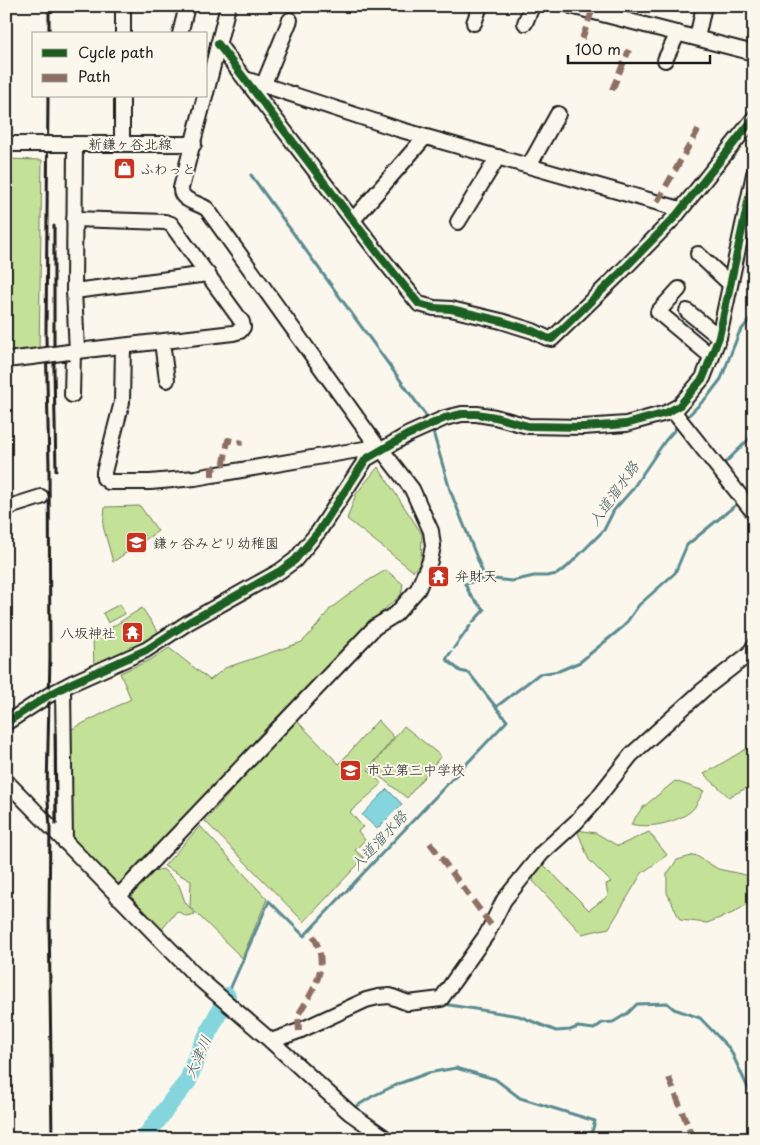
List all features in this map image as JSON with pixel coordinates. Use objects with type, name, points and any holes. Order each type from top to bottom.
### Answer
[{"type":"street","points":[[123,6],[123,32]]},
{"type":"street","points":[[180,32],[187,6]]},
{"type":"street","points":[[208,86],[228,6]]},
{"type":"street","points":[[474,23],[480,6]]},
{"type":"street","points":[[525,23],[532,6]]},
{"type":"street","points":[[697,38],[704,6]]},
{"type":"street","points":[[575,7],[754,53]]},
{"type":"street","points":[[263,86],[290,20]]},
{"type":"street","points":[[665,60],[678,33]]},
{"type":"street","points":[[218,44],[248,80],[419,304],[501,321],[552,339],[620,273],[680,209],[754,118]]},
{"type":"street","points":[[248,80],[425,137],[680,209]]},
{"type":"street","points":[[122,98],[122,144]]},
{"type":"street","points":[[118,897],[375,626],[396,614],[418,589],[430,561],[433,546],[431,531],[412,490],[207,209],[180,194],[205,98]]},
{"type":"street","points":[[529,166],[558,114]]},
{"type":"street","points":[[353,220],[425,137]]},
{"type":"street","name":"新鎌ヶ谷北線","points":[[6,144],[194,144]]},
{"type":"street","points":[[71,144],[74,219],[72,395]]},
{"type":"street","points":[[458,222],[498,157]]},
{"type":"street","points":[[6,723],[49,695],[96,671],[146,650],[189,622],[280,571],[295,560],[320,530],[366,459],[391,443],[426,426],[445,418],[462,414],[477,414],[528,426],[563,428],[626,424],[673,411],[688,397],[703,378],[712,358],[719,337],[754,174]]},
{"type":"street","points":[[6,360],[162,342],[240,331],[243,327],[242,322],[171,224],[164,222],[74,219]]},
{"type":"street","points":[[698,254],[730,284]]},
{"type":"street","points":[[74,291],[208,274]]},
{"type":"street","points":[[679,289],[658,312],[712,358]]},
{"type":"street","points":[[687,311],[719,337]]},
{"type":"street","points":[[162,342],[168,380]]},
{"type":"street","points":[[123,347],[122,402],[104,472],[104,478],[108,482],[150,482],[195,478],[364,449],[381,450]]},
{"type":"street","points":[[673,411],[754,512]]},
{"type":"street","points":[[6,508],[41,497]]},
{"type":"street","points":[[271,1041],[300,1031],[366,1000],[378,997],[390,996],[408,1003],[442,999],[486,934],[504,900],[542,853],[596,801],[631,755],[703,690],[749,654],[754,646]]},
{"type":"street","points":[[63,689],[64,842]]},
{"type":"street","points":[[6,781],[196,976],[350,1113],[387,1139]]},
{"type":"green space","points":[[6,159],[42,160],[39,352],[6,356]]},
{"type":"green space","points":[[378,467],[422,534],[421,563],[413,571],[347,519],[356,494]]},
{"type":"green space","points":[[140,506],[158,531],[113,562],[103,526],[105,507]]},
{"type":"green space","points":[[386,570],[403,584],[401,595],[362,629],[265,729],[129,880],[117,888],[69,839],[68,731],[131,699],[120,673],[150,660],[169,648],[210,680],[225,668],[302,642],[330,609],[361,585]]},
{"type":"green space","points":[[120,604],[125,614],[108,623],[103,613]]},
{"type":"green space","points":[[142,608],[161,636],[94,666],[93,639]]},
{"type":"green space","points":[[295,719],[339,764],[378,720],[394,737],[368,770],[382,784],[350,812],[363,827],[358,831],[365,840],[355,850],[364,858],[304,922],[205,821]]},
{"type":"green space","points":[[404,726],[441,756],[407,798],[370,769]]},
{"type":"green space","points":[[746,749],[754,754],[754,784],[729,797],[704,774]]},
{"type":"green space","points":[[675,781],[704,791],[693,809],[678,819],[662,824],[645,826],[631,824],[642,808]]},
{"type":"green space","points":[[200,826],[267,899],[242,958],[190,907],[191,881],[164,866]]},
{"type":"green space","points":[[577,830],[596,833],[618,846],[649,832],[667,855],[642,873],[609,928],[582,934],[533,881],[535,870],[542,863],[589,910],[608,896],[606,884],[611,882],[589,860]]},
{"type":"green space","points":[[695,855],[718,869],[750,876],[754,875],[754,900],[733,913],[707,923],[680,920],[667,893],[667,874],[677,860]]},
{"type":"green space","points":[[163,869],[179,885],[185,902],[195,914],[186,916],[177,911],[159,933],[123,897],[145,873]]},
{"type":"water","points":[[387,789],[402,804],[377,829],[362,815]]},
{"type":"waterway","points":[[251,175],[427,417]]},
{"type":"waterway","name":"入道溜水路","points":[[686,418],[708,396],[721,379],[739,333],[754,314]]},
{"type":"waterway","name":"入道溜水路","points":[[473,622],[484,610],[471,596],[465,584],[485,578],[512,581],[534,576],[547,576],[557,574],[567,567],[604,530],[614,510],[631,491],[665,441],[678,426]]},
{"type":"waterway","points":[[433,432],[450,490],[485,578]]},
{"type":"waterway","points":[[724,464],[754,434]]},
{"type":"waterway","points":[[496,707],[539,674],[559,671],[580,662],[624,626],[639,605],[675,573],[687,545],[737,504]]},
{"type":"waterway","name":"入道溜水路","points":[[454,648],[470,626]]},
{"type":"waterway","name":"入道溜水路","points":[[229,997],[227,996],[269,901],[304,936],[507,721],[469,673],[460,671],[446,659],[451,652]]},
{"type":"waterway","name":"大津川","points":[[144,1139],[188,1081],[197,1055],[227,996]]},
{"type":"waterway","points":[[443,1004],[519,1016],[556,1031],[570,1030],[578,1027],[594,1029],[602,1023],[613,1022],[628,1013],[637,1004],[667,1003],[674,1009],[700,1018],[730,1049],[748,1088],[754,1095]]},
{"type":"waterway","points":[[352,1109],[398,1084],[428,1073],[456,1068],[495,1079],[520,1098],[595,1121],[590,1139]]},
{"type":"railway","points":[[49,6],[49,32]]},
{"type":"railway","points":[[48,98],[46,337],[50,657],[47,789],[50,827],[49,912],[52,1139]]},
{"type":"railway","points":[[54,226],[56,471]]},
{"type":"railway","points":[[55,734],[56,824]]},
{"type":"marked path","points":[[582,39],[592,11]]},
{"type":"marked path","points":[[612,90],[629,50]]},
{"type":"marked path","points":[[657,202],[698,130]]},
{"type":"marked path","points":[[212,476],[212,469],[224,463],[228,440],[243,443]]},
{"type":"marked path","points":[[430,843],[491,925]]},
{"type":"marked path","points":[[299,1031],[298,1015],[315,986],[320,967],[318,947],[313,936]]},
{"type":"marked path","points":[[669,1078],[693,1139]]},
{"type":"cycle path","points":[[218,44],[419,304],[434,308],[451,309],[501,321],[552,339],[675,217],[754,118]]},
{"type":"cycle path","points":[[6,723],[49,695],[72,683],[146,650],[189,622],[280,571],[295,560],[319,531],[366,459],[407,435],[445,418],[462,414],[495,417],[528,426],[583,427],[626,424],[666,413],[679,406],[703,378],[719,337],[754,174]]},
{"type":"place","name":"ふわっと","points":[[124,169]]},
{"type":"place","name":"鎌ヶ谷みどり幼稚園","points":[[137,543]]},
{"type":"place","name":"弁財天","points":[[439,576]]},
{"type":"place","name":"八坂神社","points":[[132,633]]},
{"type":"place","name":"市立第三中学校","points":[[351,770]]}]
